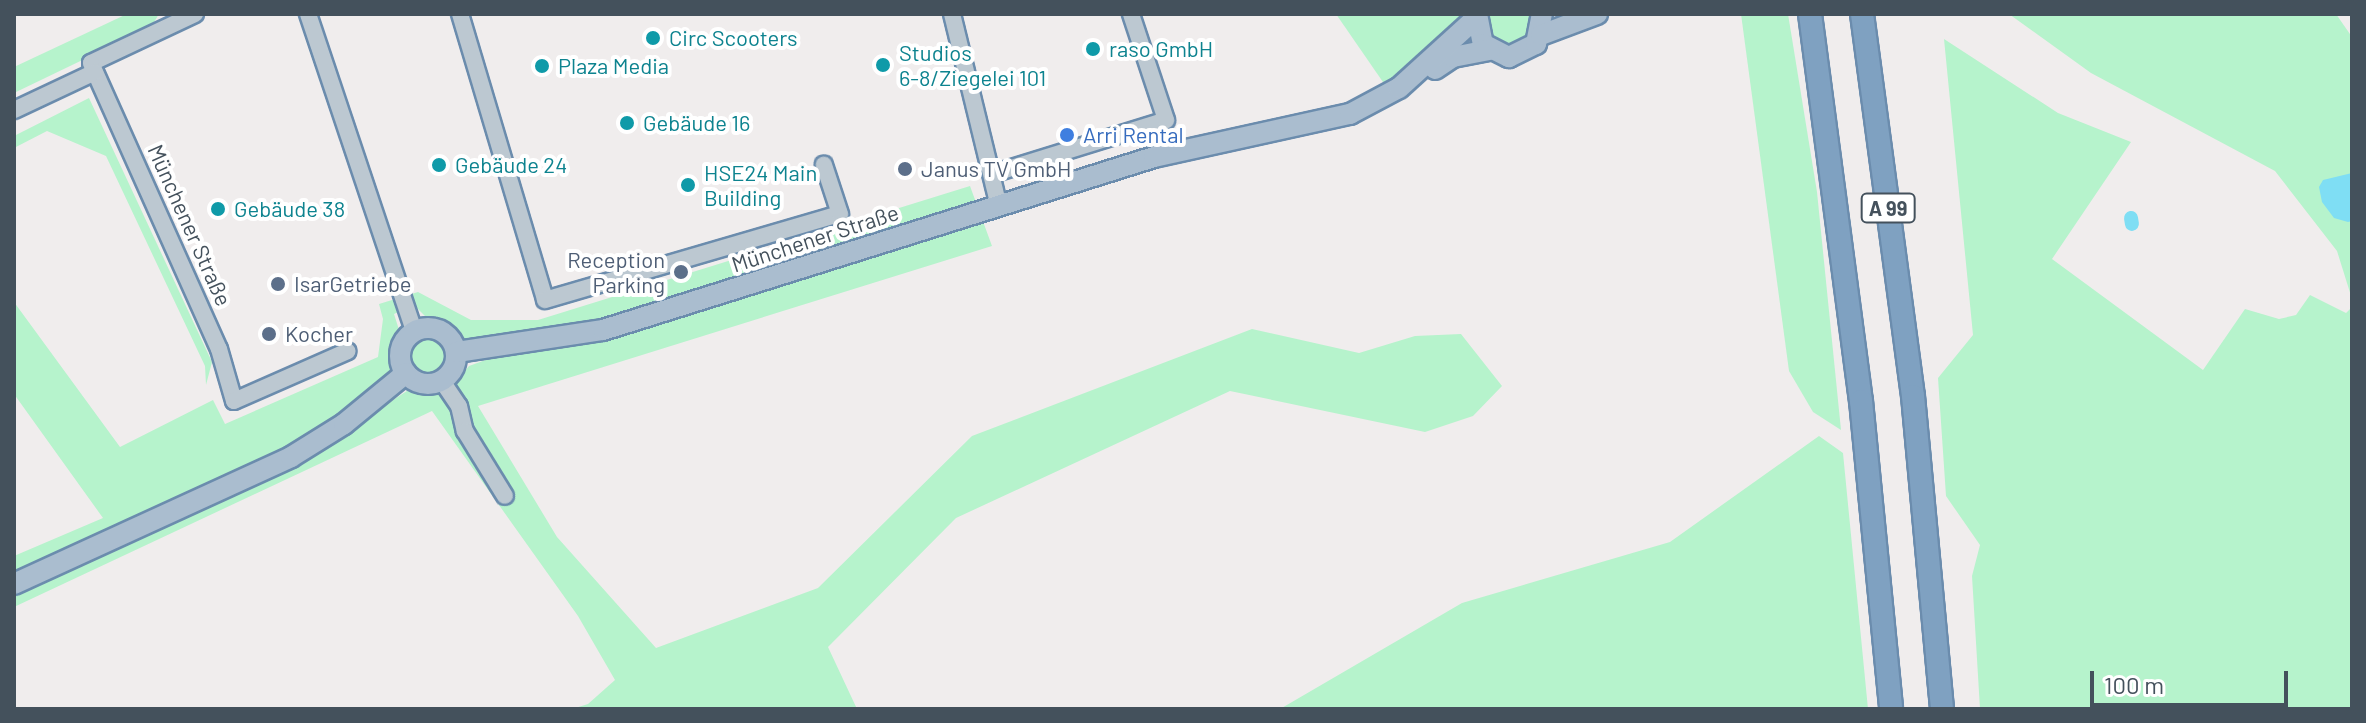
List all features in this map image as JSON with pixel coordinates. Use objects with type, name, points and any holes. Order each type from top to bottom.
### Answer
[{"type":"highway","name":"A 99","points":[[1862,17],[1913,396],[1942,709]]},
{"type":"highway","name":"A 99","points":[[1811,20],[1861,401],[1891,709]]},
{"type":"main road","points":[[1542,14],[1541,35],[1597,14]]},
{"type":"main road","points":[[1477,16],[1478,36],[1489,50]]},
{"type":"main road","name":"Münchener Straße","points":[[1409,80],[1477,16]]},
{"type":"main road","name":"Münchener Straße","points":[[457,352],[603,330],[998,203],[1154,157],[1350,114],[1453,57],[1489,50],[1519,55],[1541,35]]},
{"type":"main road","points":[[440,329],[457,352],[456,364],[442,381],[423,384],[406,373],[400,349],[414,331],[440,329]]},
{"type":"main road","points":[[14,584],[291,457],[344,424],[406,373]]},
{"type":"street","points":[[14,110],[95,72],[91,63],[195,14]]},
{"type":"street","points":[[308,14],[414,331]]},
{"type":"street","name":"Münchener Straße","points":[[460,14],[545,300],[840,214],[824,165]]},
{"type":"street","points":[[952,14],[998,203]]},
{"type":"street","points":[[992,174],[1166,120],[1131,14]]},
{"type":"street","name":"Münchener Straße","points":[[95,72],[219,349],[234,401],[348,351]]},
{"type":"street","points":[[442,381],[459,406],[465,431],[505,496]]},
{"type":"green space","points":[[127,14],[159,14],[151,27],[14,93],[14,67]]},
{"type":"green space","points":[[1336,14],[1469,14],[1385,85]]},
{"type":"green space","points":[[1486,14],[1531,14],[1532,32],[1521,44],[1505,47],[1491,40]]},
{"type":"green space","points":[[1741,14],[1788,14],[1817,192],[1841,430],[1813,412],[1789,371]]},
{"type":"green space","points":[[2009,14],[2336,14],[2352,37],[2352,299],[2337,251],[2275,171],[2091,73]]},
{"type":"green space","points":[[1944,39],[2058,113],[2131,142],[2052,259],[2203,370],[2245,309],[2279,319],[2296,315],[2310,295],[2346,313],[2352,307],[2352,709],[1980,709],[1972,576],[1980,545],[1946,496],[1938,378],[1973,335]]},
{"type":"green space","points":[[89,98],[212,362],[206,385],[205,366],[106,156],[47,131],[14,148],[14,136]]},
{"type":"green space","points":[[970,186],[992,246],[478,406],[557,537],[656,648],[818,588],[972,436],[1252,329],[1359,353],[1415,336],[1461,334],[1502,386],[1473,416],[1425,432],[1230,391],[956,518],[828,647],[857,709],[572,709],[588,704],[615,680],[578,616],[432,411],[14,607],[14,556],[103,518],[14,394],[14,302],[120,447],[213,400],[225,424],[378,357],[383,319],[379,304],[418,292],[471,320],[538,320]],"holes":[[[414,305],[429,320],[464,339],[487,339],[491,358],[469,366],[455,383],[463,400],[439,391],[410,389],[390,402],[377,386],[393,367],[400,333],[394,314]]]},
{"type":"green space","points":[[428,335],[443,341],[449,356],[443,371],[428,377],[413,371],[407,356],[413,341]]},
{"type":"green space","points":[[1819,436],[1843,453],[1868,709],[1280,709],[1462,603],[1670,542]]},
{"type":"water","points":[[2352,173],[2352,221],[2348,222],[2334,218],[2322,202],[2319,187],[2323,180]]},
{"type":"waterway","points":[[2131,218],[2132,224]]},
{"type":"place","name":"Circ Scooters","points":[[653,38]]},
{"type":"place","name":"raso GmbH","points":[[1093,49]]},
{"type":"place","name":"Studios 6-8/Ziegelei 101","points":[[883,65]]},
{"type":"place","name":"Plaza Media","points":[[542,66]]},
{"type":"place","name":"Gebäude 16","points":[[627,123]]},
{"type":"place","name":"Arri Rental","points":[[1067,135]]},
{"type":"place","name":"Gebäude 24","points":[[439,165]]},
{"type":"place","name":"Janus TV GmbH","points":[[905,169]]},
{"type":"place","name":"HSE24 Main Building","points":[[688,185]]},
{"type":"place","name":"Gebäude 38","points":[[218,209]]},
{"type":"place","name":"Reception Parking","points":[[681,272]]},
{"type":"place","name":"IsarGetriebe","points":[[278,284]]},
{"type":"place","name":"Kocher","points":[[269,334]]}]
